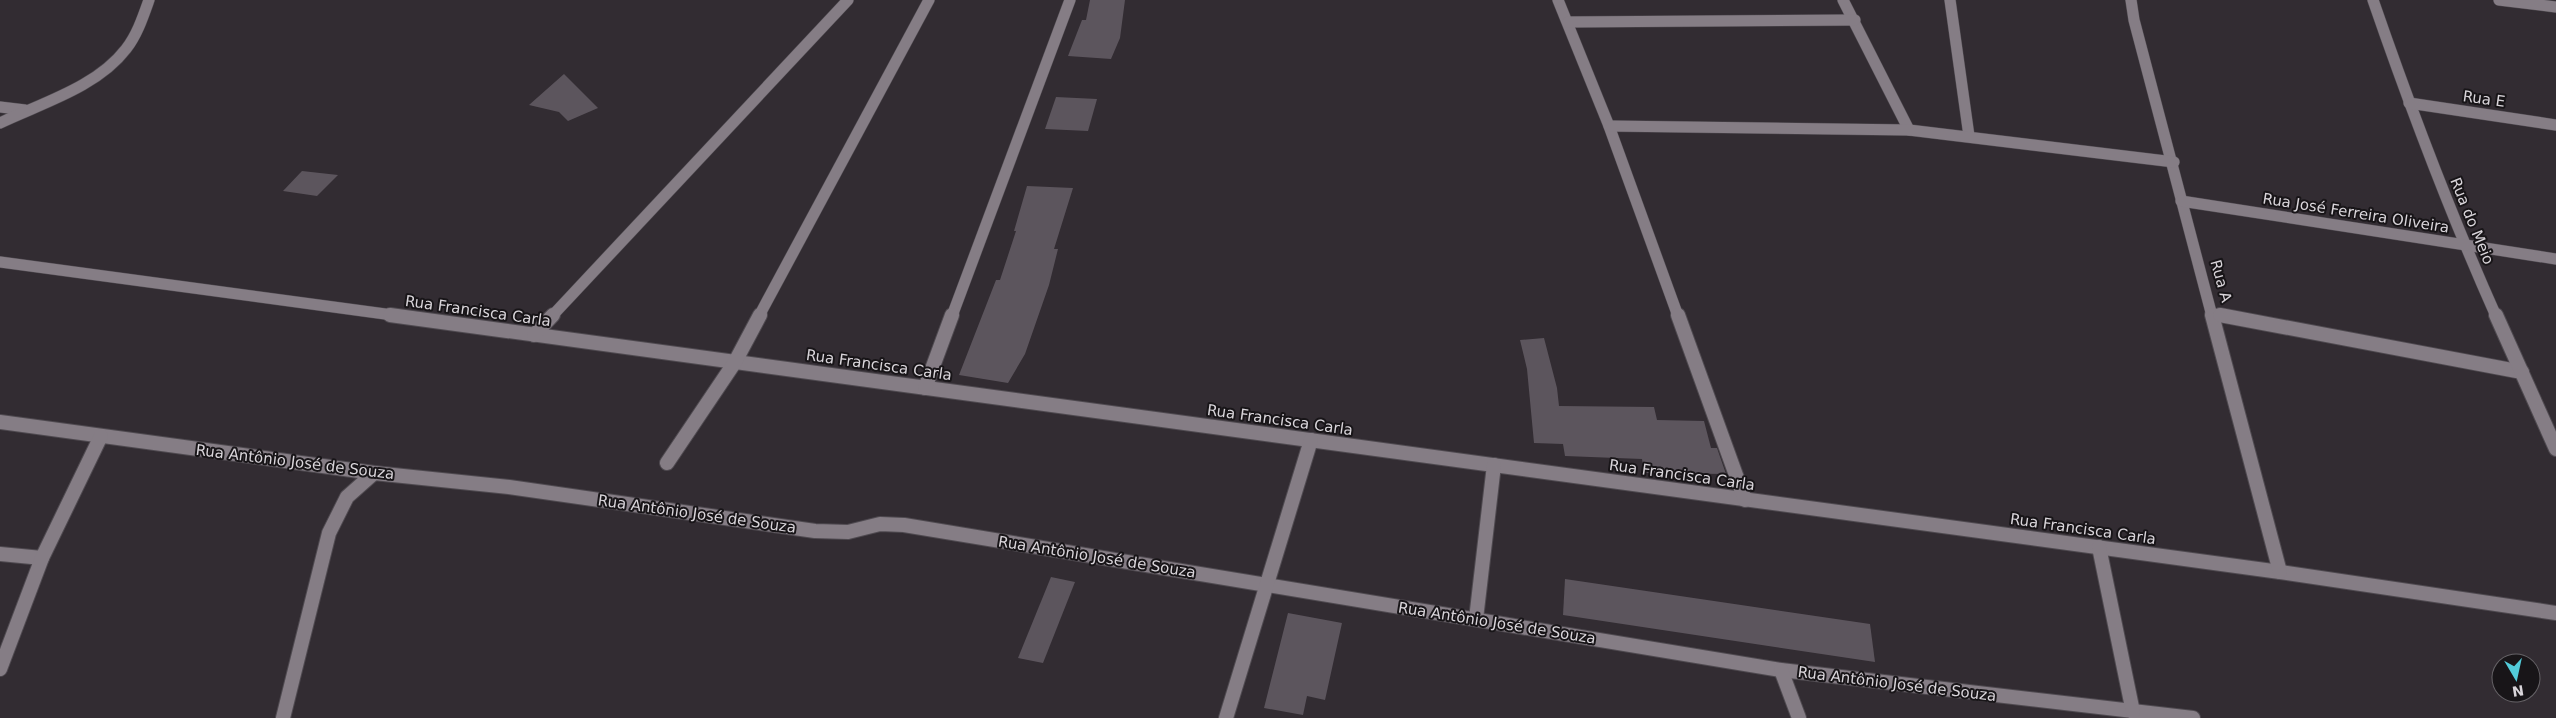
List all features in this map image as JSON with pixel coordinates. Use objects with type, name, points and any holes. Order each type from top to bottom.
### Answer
[{"type":"street","points":[[0,123],[51,99],[97,74],[125,50],[142,22],[149,0]]},
{"type":"street","points":[[534,335],[848,0]]},
{"type":"street","points":[[667,463],[735,362],[929,0]]},
{"type":"street","points":[[925,388],[1070,0]]},
{"type":"street","points":[[1558,0],[1609,126],[1746,500]]},
{"type":"street","points":[[1843,0],[1856,20],[1909,130]]},
{"type":"street","points":[[1950,0],[1969,136]]},
{"type":"street","name":"Rua A","points":[[2131,0],[2134,20],[2174,162],[2181,201],[2214,314],[2280,572]]},
{"type":"street","name":"Rua do Meio","points":[[2374,0],[2409,103],[2464,245],[2556,449]]},
{"type":"street","points":[[2498,0],[2556,7]]},
{"type":"street","points":[[1568,22],[1856,20]]},
{"type":"street","name":"Rua E","points":[[2409,103],[2556,125]]},
{"type":"street","points":[[0,108],[25,110]]},
{"type":"street","points":[[1609,126],[1909,130],[2174,162]]},
{"type":"street","name":"Rua José Ferreira Oliveira","points":[[2181,201],[2556,259]]},
{"type":"street","name":"Rua Francisca Carla","points":[[0,262],[2099,547],[2556,612]]},
{"type":"street","points":[[2214,314],[2522,372]]},
{"type":"street","name":"Rua Antônio José de Souza","points":[[0,422],[374,473],[510,487],[815,531],[848,532],[880,524],[904,525],[1781,670],[2193,718]]},
{"type":"street","points":[[0,669],[42,558],[101,436]]},
{"type":"street","points":[[1226,718],[1311,440]]},
{"type":"street","points":[[1476,619],[1494,465]]},
{"type":"street","points":[[283,718],[329,533],[347,497],[374,473]]},
{"type":"street","points":[[2099,547],[2133,712]]},
{"type":"street","points":[[0,554],[42,558]]},
{"type":"street","points":[[1781,670],[1799,718]]},
{"type":"building","points":[[1090,0],[1125,0],[1120,38],[1111,59],[1068,56],[1082,20],[1086,20]]},
{"type":"building","points":[[564,74],[598,108],[568,121],[559,112],[529,105]]},
{"type":"building","points":[[1056,97],[1097,99],[1088,131],[1045,129]]},
{"type":"building","points":[[302,171],[338,175],[317,196],[283,191]]},
{"type":"building","points":[[1027,186],[1073,188],[1054,249],[1058,249],[1049,285],[1025,354],[1008,383],[959,375],[996,280],[1000,280],[1016,231],[1014,231]]},
{"type":"building","points":[[1544,338],[1557,388],[1559,406],[1654,407],[1657,420],[1704,421],[1711,448],[1717,448],[1726,474],[1644,473],[1642,459],[1565,456],[1563,444],[1534,443],[1527,369],[1520,340]]},
{"type":"building","points":[[1051,577],[1075,582],[1043,663],[1018,658]]},
{"type":"building","points":[[1565,579],[1870,624],[1875,662],[1563,615]]},
{"type":"building","points":[[1288,613],[1342,623],[1325,700],[1307,696],[1303,715],[1264,708]]}]
